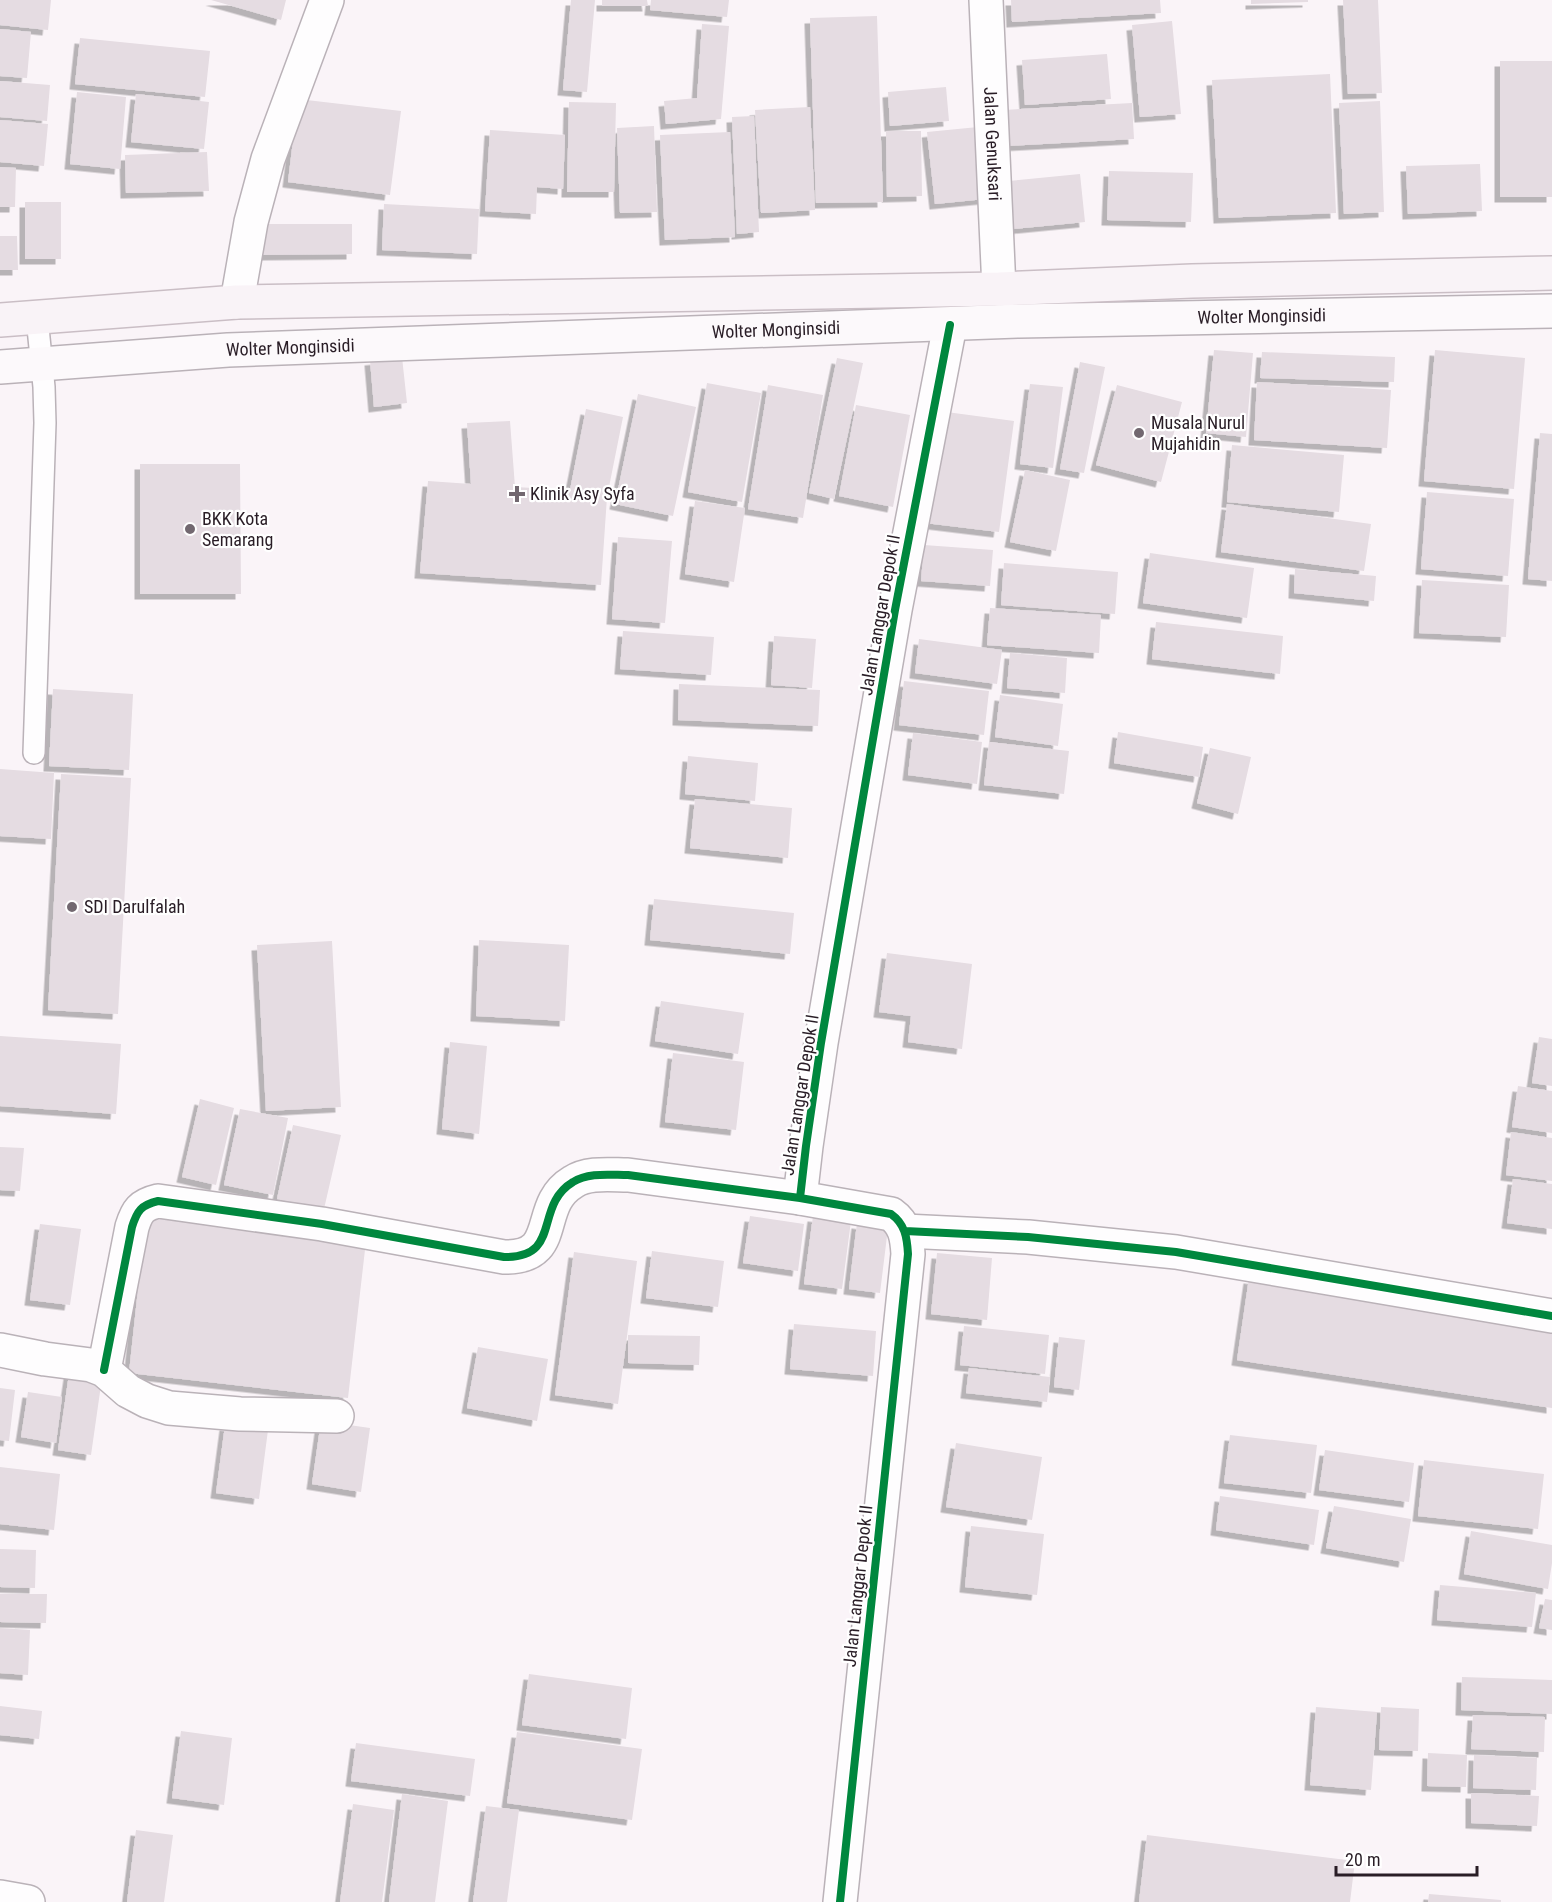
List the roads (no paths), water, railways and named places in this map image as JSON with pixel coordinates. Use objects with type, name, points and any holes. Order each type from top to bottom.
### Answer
[{"type":"main road","name":"Wolter Monginsidi","points":[[0,320],[237,302],[999,289],[1192,281],[1552,273]]},
{"type":"main road","points":[[1192,281],[1193,318]]},
{"type":"main road","name":"Wolter Monginsidi","points":[[0,367],[43,376],[228,350],[1019,321],[1552,310]]},
{"type":"street","points":[[237,302],[251,222],[268,159],[327,0]]},
{"type":"street","name":"Jalan Genuksari","points":[[986,0],[999,289]]},
{"type":"street","name":"Jalan Langgar Depok II","points":[[840,1902],[908,1254],[905,1231],[901,1221],[891,1214],[800,1198],[821,1043],[895,610],[950,325]]},
{"type":"street","points":[[104,1370],[136,1214],[146,1204],[158,1201],[322,1224],[504,1257],[518,1257],[537,1249],[542,1242],[548,1217],[562,1191],[573,1182],[604,1174],[628,1175],[800,1198]]},
{"type":"street","points":[[905,1231],[1028,1237],[1176,1252],[1552,1316]]},
{"type":"street","points":[[0,1350],[91,1365],[104,1370],[128,1391],[147,1401],[169,1408],[240,1414],[338,1416]]},
{"type":"street","points":[[0,1898],[28,1902]]},
{"type":"lane","points":[[34,753],[45,423],[37,318]]},
{"type":"place","name":"Musala Nurul Mujahidin","points":[[1139,433]]},
{"type":"place","name":"Klinik Asy Syfa","points":[[517,494]]},
{"type":"place","name":"BKK Kota Semarang","points":[[190,529]]},
{"type":"place","name":"SDI Darulfalah","points":[[72,907]]}]
